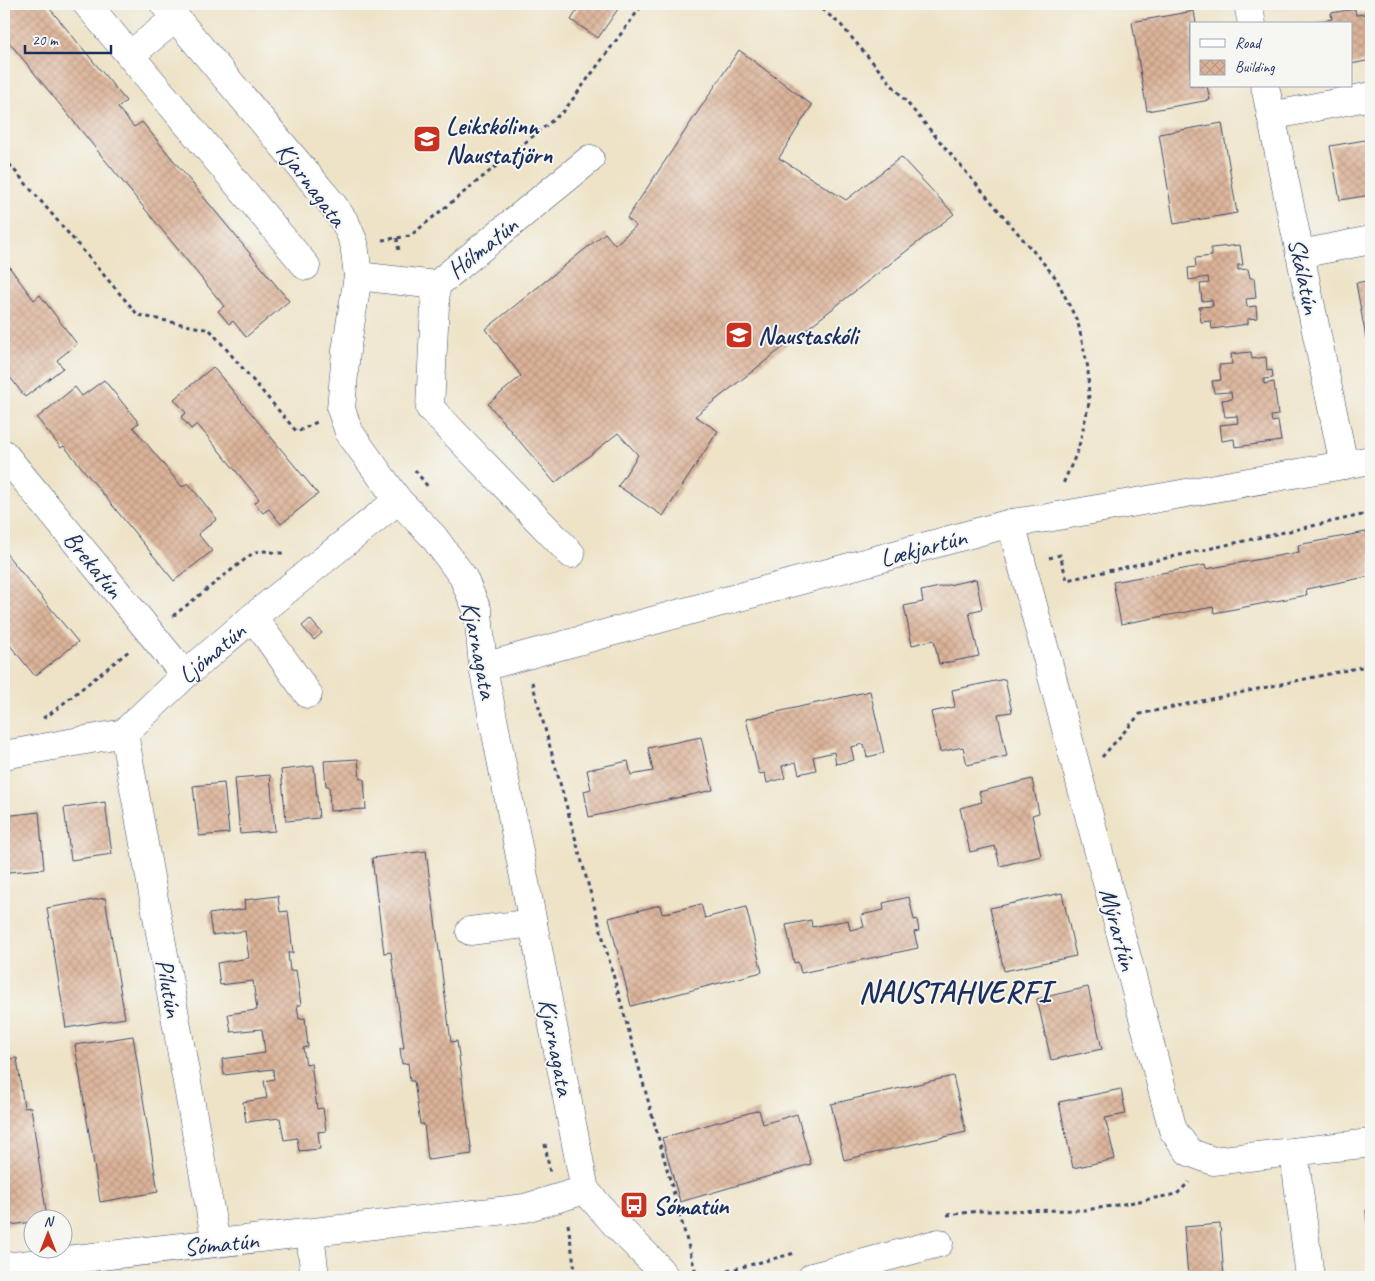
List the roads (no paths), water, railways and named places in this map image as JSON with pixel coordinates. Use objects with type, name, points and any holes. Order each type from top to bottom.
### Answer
[{"type":"street","points":[[87,4],[306,266]]},
{"type":"street","points":[[1248,4],[1252,22]]},
{"type":"street","points":[[130,55],[170,11]]},
{"type":"street","name":"Kjarnagata","points":[[170,11],[333,205],[346,224],[354,243],[358,276],[346,351],[341,409],[349,432],[398,500],[432,536],[463,576],[478,612],[483,667],[585,1190]]},
{"type":"street","name":"Skálatún","points":[[1265,88],[1344,465]]},
{"type":"street","points":[[1271,116],[1371,96]]},
{"type":"street","name":"Hólmatún","points":[[358,276],[436,285],[590,159]]},
{"type":"street","points":[[1300,254],[1371,240]]},
{"type":"street","points":[[436,285],[430,408],[571,554]]},
{"type":"street","name":"Brekatún","points":[[4,454],[185,674]]},
{"type":"street","name":"Lækjartún","points":[[483,667],[1011,523],[1371,460]]},
{"type":"street","name":"Ljómatún","points":[[124,733],[185,674],[398,500]]},
{"type":"street","name":"Mýrartún","points":[[1011,523],[1173,1130],[1189,1152],[1213,1161],[1371,1143]]},
{"type":"street","points":[[253,617],[308,694]]},
{"type":"street","points":[[4,755],[124,733]]},
{"type":"street","name":"Pílutún","points":[[124,733],[216,1243]]},
{"type":"street","points":[[470,931],[533,923]]},
{"type":"street","points":[[1294,1152],[1310,1277]]},
{"type":"street","points":[[585,1190],[665,1277]]},
{"type":"street","name":"Sómatún","points":[[4,1268],[525,1208],[563,1209],[585,1190]]},
{"type":"street","points":[[310,1233],[315,1277]]},
{"type":"street","points":[[812,1277],[939,1243]]},
{"type":"place","name":"Leikskólinn Naustatjörn","points":[[427,139]]},
{"type":"place","name":"Naustaskóli","points":[[739,335]]},
{"type":"place","name":"Sómatún","points":[[634,1205]]},
{"type":"district","name":"NAUSTAHVERFI","points":[[955,992]]}]
